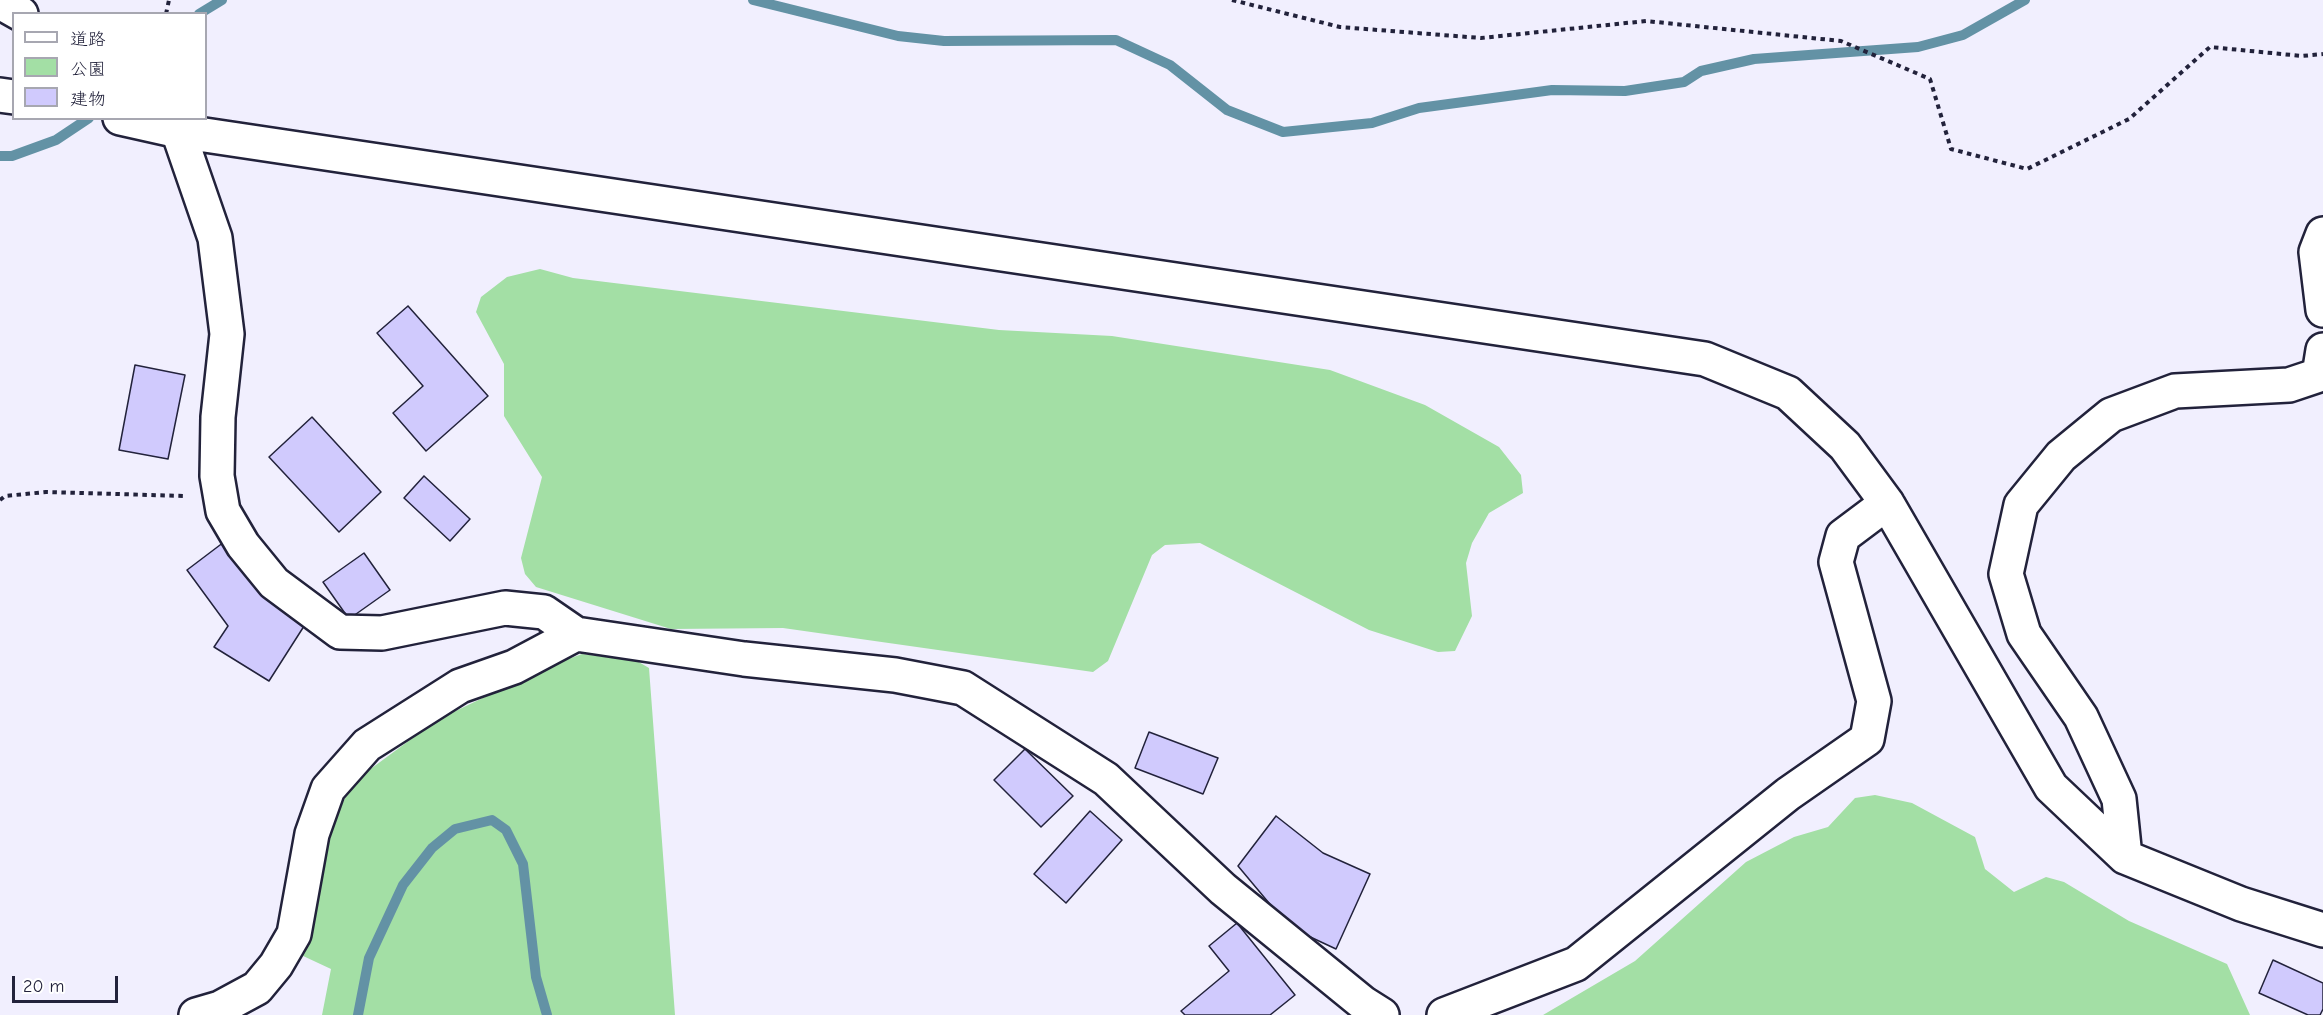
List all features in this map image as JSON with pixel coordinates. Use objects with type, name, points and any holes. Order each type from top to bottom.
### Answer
[{"type":"street","points":[[0,2],[18,12]]},
{"type":"street","points":[[129,120],[178,131],[1705,359],[1788,393],[1845,446],[1887,503],[2051,787],[2125,857],[2241,904],[2323,930]]},
{"type":"street","points":[[178,131],[215,238],[227,334],[218,417],[217,476],[223,511],[243,545],[274,583],[340,632],[382,633],[504,608],[544,612],[576,634],[744,659],[895,675],[963,688],[1106,779],[1223,890],[1363,1003],[1382,1015]]},
{"type":"street","points":[[2323,234],[2316,252],[2323,310]]},
{"type":"street","points":[[2125,857],[2119,799],[2081,717],[2024,634],[2006,574],[2020,505],[2061,456],[2111,415],[2175,391],[2289,385],[2319,375],[2323,350]]},
{"type":"street","points":[[1444,1015],[1576,964],[1788,794],[1867,739],[1874,701],[1836,562],[1843,536],[1887,503]]},
{"type":"street","points":[[196,1015],[220,1008],[257,988],[276,964],[294,934],[312,834],[328,789],[367,745],[460,686],[513,667],[576,634]]},
{"type":"path","points":[[1232,0],[1340,27],[1469,37],[1646,21],[1841,41],[1930,79],[1951,149],[2026,169],[2129,119],[2210,47],[2302,56],[2323,54]]},
{"type":"path","points":[[0,500],[5,496],[46,492],[188,496],[220,492]]},
{"type":"green space","points":[[540,269],[573,278],[999,330],[1112,336],[1330,370],[1425,405],[1499,447],[1521,475],[1523,493],[1489,513],[1472,543],[1466,563],[1472,616],[1455,651],[1438,652],[1369,630],[1200,543],[1165,545],[1152,555],[1108,661],[1093,672],[783,628],[671,629],[536,587],[525,574],[521,558],[542,477],[504,416],[504,364],[476,312],[481,297],[507,277]]},
{"type":"green space","points":[[582,654],[637,661],[649,668],[675,1015],[322,1015],[331,969],[301,955],[328,826],[357,779],[437,720],[549,666]]},
{"type":"green space","points":[[1875,795],[1912,803],[1975,837],[1985,869],[2014,892],[2046,877],[2064,882],[2129,921],[2227,964],[2250,1015],[1543,1015],[1635,961],[1746,862],[1794,837],[1828,827],[1855,798]]},
{"type":"building","points":[[408,306],[488,396],[426,451],[393,413],[423,386],[377,333]]},
{"type":"building","points":[[135,365],[185,375],[168,459],[119,450]]},
{"type":"building","points":[[312,417],[381,492],[339,532],[269,457]]},
{"type":"building","points":[[424,476],[470,519],[450,541],[404,498]]},
{"type":"building","points":[[224,542],[264,596],[306,623],[269,681],[214,647],[228,626],[187,570]]},
{"type":"building","points":[[364,553],[390,590],[349,619],[323,582]]},
{"type":"building","points":[[1149,732],[1218,758],[1203,794],[1135,768]]},
{"type":"building","points":[[1025,749],[1073,796],[1041,827],[994,780]]},
{"type":"building","points":[[1090,811],[1122,840],[1066,903],[1034,874]]},
{"type":"building","points":[[1276,816],[1323,853],[1370,874],[1336,949],[1289,927],[1238,866]]},
{"type":"building","points":[[1237,923],[1295,995],[1270,1015],[1185,1015],[1181,1011],[1229,971],[1209,946]]},
{"type":"building","points":[[2273,960],[2323,983],[2323,1009],[2320,1015],[2308,1015],[2259,993]]},
{"type":"waterway","points":[[202,12],[222,0]]},
{"type":"waterway","points":[[753,0],[898,36],[944,41],[1116,40],[1170,65],[1227,110],[1283,132],[1372,123],[1419,108],[1552,90],[1625,91],[1684,82],[1701,71],[1754,59],[1918,47],[1963,35],[2025,0]]},
{"type":"waterway","points":[[0,156],[12,156],[56,140],[86,120]]},
{"type":"waterway","points":[[358,1015],[369,958],[403,885],[432,848],[455,829],[492,820],[506,830],[523,864],[536,977],[547,1015]]}]
